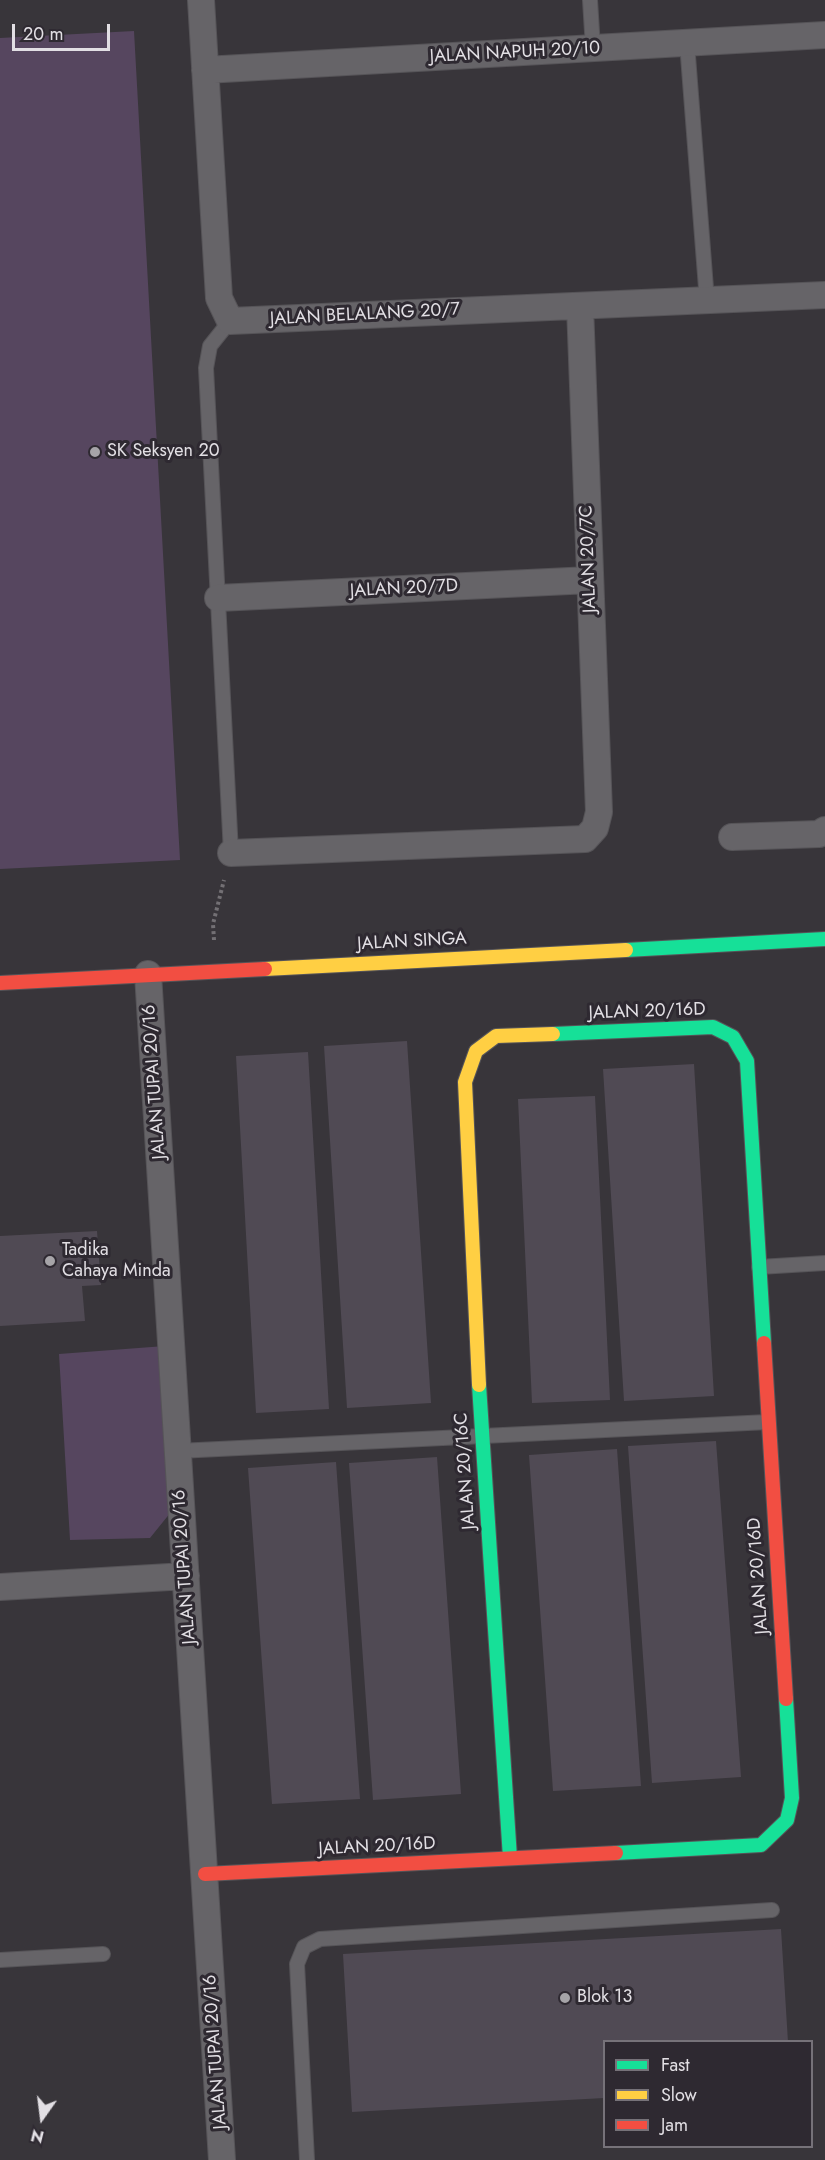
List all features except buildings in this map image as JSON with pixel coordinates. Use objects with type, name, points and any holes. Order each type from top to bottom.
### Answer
[{"type":"street","points":[[201,0],[219,298],[230,321]]},
{"type":"street","name":"JALAN NAPUH 20/10","points":[[205,70],[825,35]]},
{"type":"street","name":"JALAN BELALANG 20/7","points":[[230,321],[825,295]]},
{"type":"street","name":"JALAN 20/7C","points":[[231,853],[585,838],[596,828],[599,813],[580,306]]},
{"type":"street","name":"JALAN 20/7D","points":[[218,598],[590,580]]},
{"type":"street","points":[[732,837],[819,834],[825,830]]},
{"type":"street","name":"JALAN SINGA","points":[[0,983],[825,939]]},
{"type":"street","name":"JALAN TUPAI 20/16","points":[[148,974],[222,2160]]},
{"type":"street","name":"JALAN 20/16D","points":[[205,1874],[761,1845],[787,1820],[792,1798],[747,1061],[733,1037],[713,1027],[496,1036],[476,1051],[465,1082]]},
{"type":"street","name":"JALAN 20/16C","points":[[465,1082],[481,1436],[510,1858]]},
{"type":"street","points":[[0,1587],[186,1576]]},
{"type":"lane","points":[[590,0],[593,48]]},
{"type":"lane","points":[[687,43],[707,301]]},
{"type":"lane","points":[[230,321],[210,346],[206,368],[231,853]]},
{"type":"lane","points":[[759,1267],[825,1263]]},
{"type":"lane","points":[[178,1451],[768,1422]]},
{"type":"lane","points":[[307,2160],[297,1964],[304,1947],[320,1939],[772,1910]]},
{"type":"lane","points":[[0,1960],[103,1954]]},
{"type":"path","points":[[216,970],[213,924],[231,853]]},
{"type":"shaded area","name":"SK Seksyen 20","points":[[134,31],[180,860],[0,869],[0,38]]},
{"type":"shaded area","points":[[165,1346],[175,1507],[150,1538],[70,1540],[59,1354]]},
{"type":"traffic: fast","points":[[626,950],[825,939]]},
{"type":"traffic: fast","points":[[553,1034],[713,1027],[733,1037],[747,1061],[764,1343]]},
{"type":"traffic: fast","points":[[479,1385],[510,1858]]},
{"type":"traffic: fast","points":[[616,1853],[761,1845],[787,1820],[792,1798],[786,1699]]},
{"type":"traffic: slow","points":[[265,969],[626,950]]},
{"type":"traffic: slow","points":[[479,1385],[465,1082],[476,1051],[496,1036],[553,1034]]},
{"type":"traffic: jam","points":[[0,983],[265,969]]},
{"type":"traffic: jam","points":[[764,1343],[786,1699]]},
{"type":"traffic: jam","points":[[205,1874],[616,1853]]},
{"type":"place","name":"SK Seksyen 20","points":[[95,452]]},
{"type":"place","name":"Tadika Cahaya Minda","points":[[50,1261]]},
{"type":"place","name":"Blok 13","points":[[565,1998]]}]
